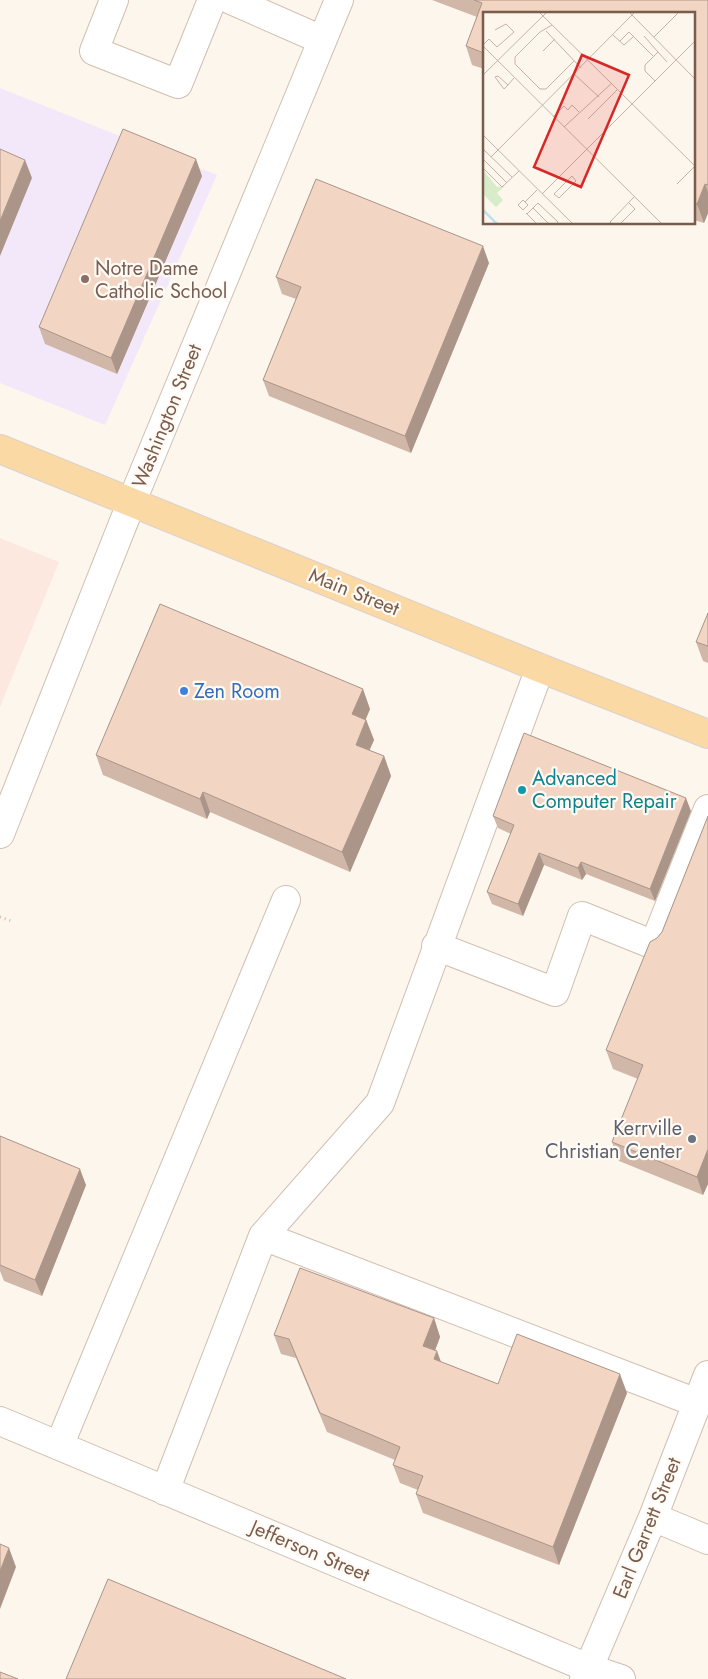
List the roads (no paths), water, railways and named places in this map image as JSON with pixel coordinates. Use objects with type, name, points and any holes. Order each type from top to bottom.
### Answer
[{"type":"main road","name":"Main Street","points":[[0,449],[540,668],[708,734]]},
{"type":"street","points":[[114,0],[94,51],[178,84],[212,0]]},
{"type":"street","points":[[231,0],[322,40]]},
{"type":"street","name":"Washington Street","points":[[0,834],[132,501],[339,0]]},
{"type":"street","points":[[165,1491],[263,1236],[380,1103],[436,946],[540,668]]},
{"type":"street","points":[[436,946],[555,992],[582,916],[654,945],[708,809]]},
{"type":"street","points":[[60,1446],[286,900]]},
{"type":"street","points":[[263,1236],[697,1404]]},
{"type":"street","name":"Earl Garrett Street","points":[[586,1673],[653,1517],[708,1375]]},
{"type":"street","name":"Jefferson Street","points":[[0,1421],[586,1673],[621,1679]]},
{"type":"street","points":[[653,1517],[708,1540]]},
{"type":"place","name":"Notre Dame Catholic School","points":[[85,279]]},
{"type":"place","name":"Zen Room","points":[[184,691]]},
{"type":"place","name":"Advanced Computer Repair","points":[[522,790]]},
{"type":"place","name":"Kerrville Christian Center","points":[[692,1139]]}]
